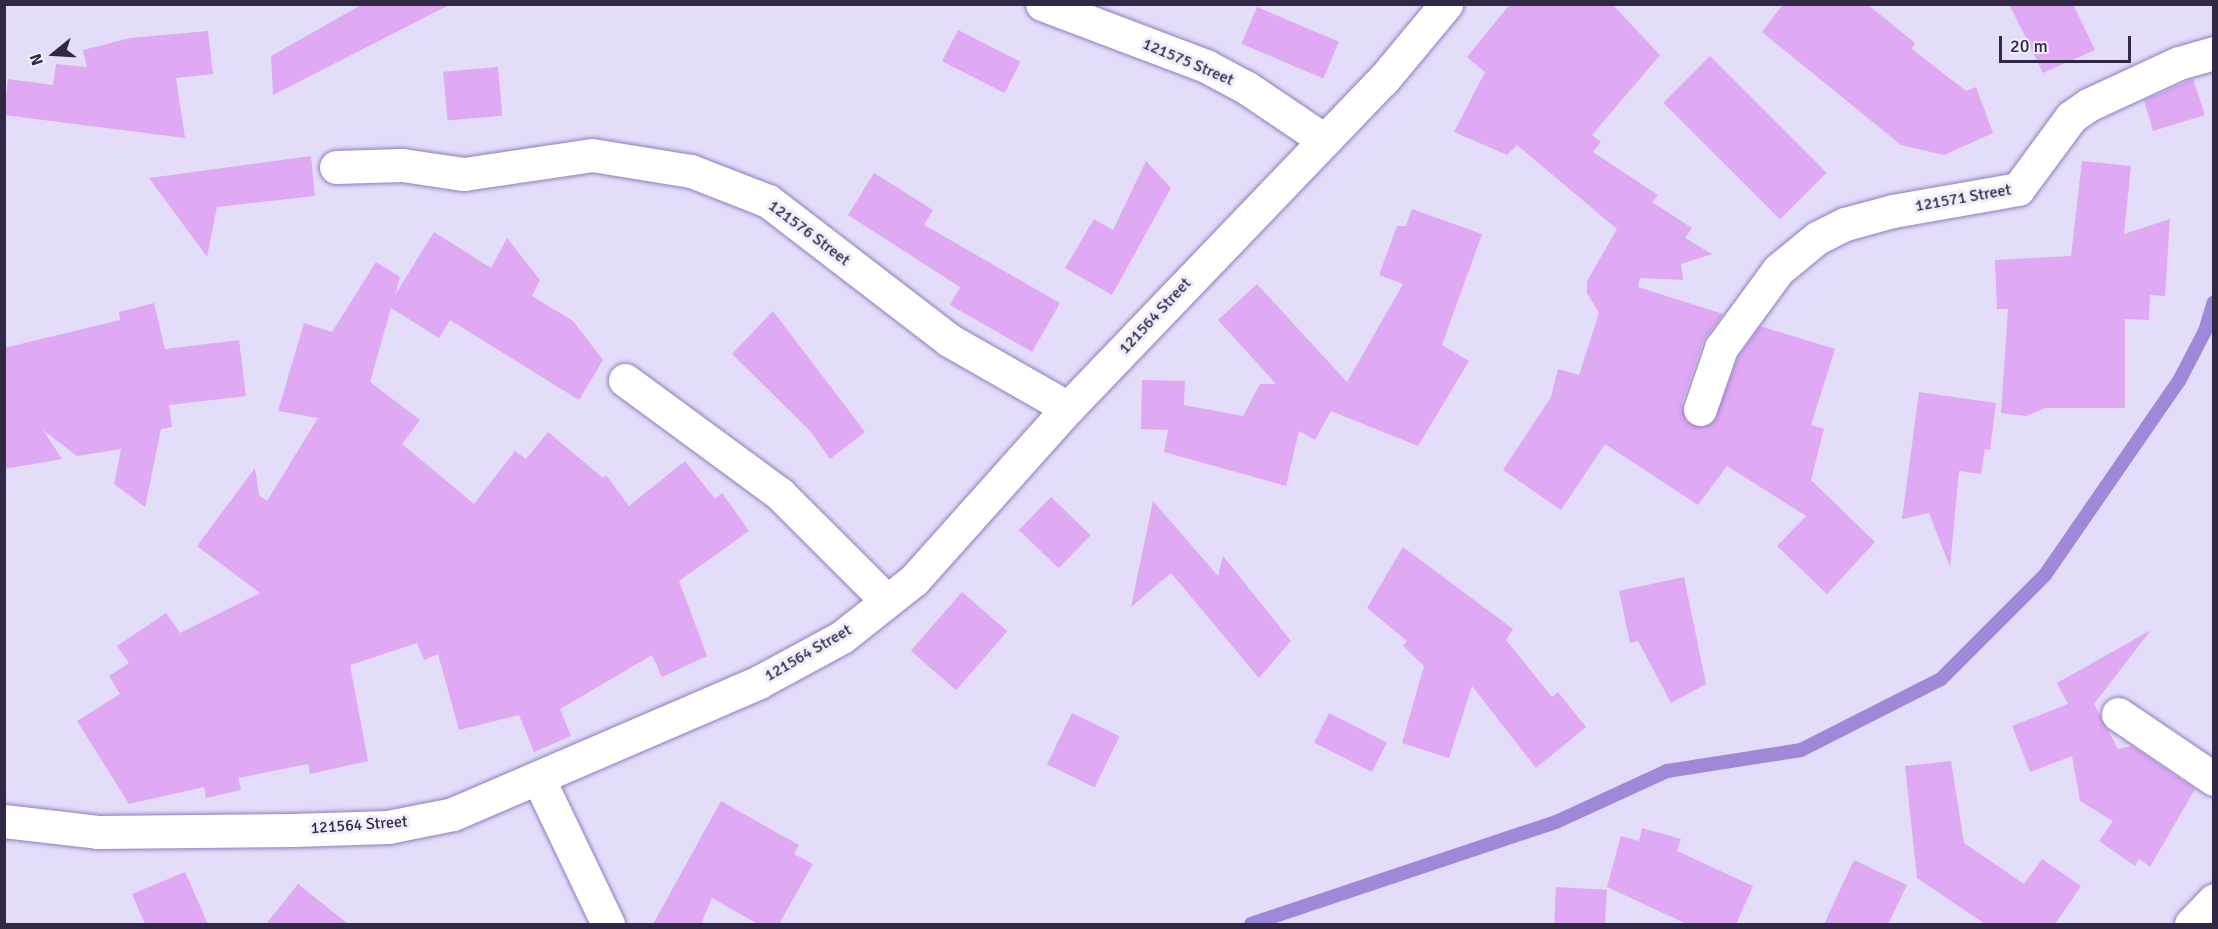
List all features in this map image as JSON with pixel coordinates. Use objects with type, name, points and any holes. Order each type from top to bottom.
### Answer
[{"type":"street","name":"121575 Street","points":[[1042,4],[1206,66],[1247,88],[1324,140]]},
{"type":"street","name":"121564 Street","points":[[4,820],[97,832],[388,826],[453,814],[539,780],[759,682],[842,637],[914,580],[1068,408],[1324,140],[1446,4]]},
{"type":"street","name":"121571 Street","points":[[1700,409],[1721,348],[1778,270],[1817,238],[1845,224],[2018,189],[2071,117],[2088,105],[2179,63],[2214,53]]},
{"type":"street","name":"121576 Street","points":[[336,167],[402,165],[464,174],[592,155],[691,171],[768,201],[949,340],[1068,408]]},
{"type":"street","points":[[626,380],[780,494],[887,601]]},
{"type":"street","points":[[2118,714],[2214,780]]},
{"type":"street","points":[[539,780],[608,924]]},
{"type":"building","points":[[363,4],[451,4],[273,95],[271,56]]},
{"type":"building","points":[[1510,4],[1612,4],[1660,55],[1592,135],[1601,142],[1593,152],[1658,195],[1652,202],[1692,228],[1685,238],[1712,254],[1681,264],[1683,280],[1640,278],[1638,287],[1723,314],[1703,342],[1682,403],[1686,422],[1703,427],[1713,423],[1738,357],[1760,326],[1835,349],[1811,425],[1824,429],[1811,480],[1875,542],[1827,594],[1777,546],[1806,516],[1727,466],[1698,505],[1605,444],[1561,510],[1503,470],[1551,397],[1558,369],[1579,375],[1599,313],[1587,293],[1587,281],[1617,229],[1517,145],[1507,155],[1454,132],[1485,72],[1467,57]]},
{"type":"building","points":[[1783,4],[1867,4],[1915,43],[1912,49],[1966,91],[1976,87],[1993,133],[1944,155],[1901,145],[1762,32]]},
{"type":"building","points":[[2009,4],[2073,4],[2095,50],[2043,73]]},
{"type":"building","points":[[1257,7],[1339,42],[1323,79],[1241,44]]},
{"type":"building","points":[[958,30],[1020,62],[1004,93],[942,61]]},
{"type":"building","points":[[208,31],[213,74],[176,78],[185,138],[4,115],[8,79],[53,85],[56,64],[87,67],[83,50],[130,38]]},
{"type":"building","points":[[1710,56],[1827,173],[1780,219],[1663,103]]},
{"type":"building","points":[[498,67],[502,116],[447,121],[443,72]]},
{"type":"building","points":[[2193,79],[2205,115],[2153,131],[2144,100]]},
{"type":"building","points":[[311,156],[315,196],[217,207],[207,257],[149,178]]},
{"type":"building","points":[[1146,161],[1171,188],[1112,295],[1065,268],[1094,219],[1113,230]]},
{"type":"building","points":[[2082,161],[2131,166],[2124,234],[2170,219],[2165,296],[2150,295],[2149,320],[2125,319],[2125,408],[2045,408],[2026,416],[2001,413],[2008,309],[1997,309],[1995,260],[2071,256]]},
{"type":"building","points":[[874,173],[933,210],[924,225],[1060,303],[1032,352],[950,305],[960,287],[848,215]]},
{"type":"building","points":[[1412,209],[1482,234],[1442,345],[1469,361],[1418,446],[1331,411],[1315,440],[1299,431],[1286,486],[1164,452],[1168,430],[1141,429],[1142,380],[1185,381],[1184,405],[1243,416],[1260,384],[1276,384],[1218,320],[1257,284],[1347,382],[1403,284],[1379,275],[1397,226],[1406,226]]},
{"type":"building","points":[[434,232],[491,268],[507,238],[540,280],[532,296],[573,321],[603,360],[579,400],[450,320],[439,338],[391,308],[370,382],[420,420],[402,444],[474,504],[515,451],[526,459],[548,432],[603,478],[606,475],[629,506],[685,461],[715,499],[722,493],[749,531],[679,581],[707,656],[662,677],[652,655],[560,709],[571,736],[534,752],[519,715],[459,730],[438,654],[424,660],[417,643],[350,665],[368,761],[310,774],[308,764],[238,778],[241,790],[206,798],[204,787],[129,804],[77,721],[120,694],[109,676],[129,663],[117,646],[166,613],[180,633],[260,593],[197,546],[255,468],[259,495],[267,501],[318,418],[278,411],[304,323],[332,332],[376,262],[400,277],[395,295]]},
{"type":"building","points":[[154,303],[165,349],[239,340],[246,396],[169,405],[172,427],[161,429],[145,507],[114,484],[121,449],[77,456],[43,430],[62,459],[4,469],[4,348],[120,320],[119,312]]},
{"type":"building","points":[[773,311],[865,432],[830,459],[811,432],[732,354]]},
{"type":"building","points":[[1919,392],[1996,403],[1990,450],[1985,449],[1981,474],[1959,471],[1950,567],[1929,513],[1902,519]]},
{"type":"building","points":[[1051,497],[1091,535],[1059,568],[1019,530]]},
{"type":"building","points":[[1153,501],[1218,576],[1223,556],[1291,641],[1259,678],[1171,573],[1131,607]]},
{"type":"building","points":[[1403,547],[1513,629],[1506,640],[1552,697],[1558,692],[1586,727],[1536,768],[1472,686],[1449,758],[1402,743],[1424,666],[1403,646],[1407,641],[1367,608]]},
{"type":"building","points":[[1684,577],[1706,684],[1671,703],[1638,641],[1630,643],[1619,591]]},
{"type":"building","points":[[962,592],[1007,631],[956,690],[911,651]]},
{"type":"building","points":[[2151,630],[2094,704],[2118,749],[2132,746],[2195,789],[2150,867],[2139,859],[2135,866],[2099,841],[2113,821],[2080,801],[2072,756],[2030,772],[2012,726],[2068,704],[2057,683]]},
{"type":"building","points":[[1072,713],[1120,736],[1095,787],[1047,764]]},
{"type":"building","points":[[1329,713],[1387,743],[1372,772],[1314,742]]},
{"type":"building","points":[[1951,761],[1964,843],[2024,884],[2042,859],[2081,886],[2055,924],[1985,924],[1917,878],[1905,766]]},
{"type":"building","points":[[721,801],[799,845],[794,854],[813,864],[779,924],[758,924],[712,898],[701,924],[653,924]]},
{"type":"building","points":[[1642,828],[1681,839],[1677,851],[1753,886],[1736,924],[1687,924],[1607,887],[1621,836],[1639,841]]},
{"type":"building","points":[[1854,860],[1907,885],[1888,924],[1824,924]]},
{"type":"building","points":[[185,872],[208,924],[145,924],[132,894]]},
{"type":"building","points":[[298,884],[348,924],[266,924]]},
{"type":"building","points":[[1556,887],[1607,890],[1605,924],[1554,924]]},
{"type":"waterway","points":[[1251,924],[1556,822],[1667,771],[1801,750],[1941,679],[2045,575],[2179,381],[2205,331],[2214,302]]}]
